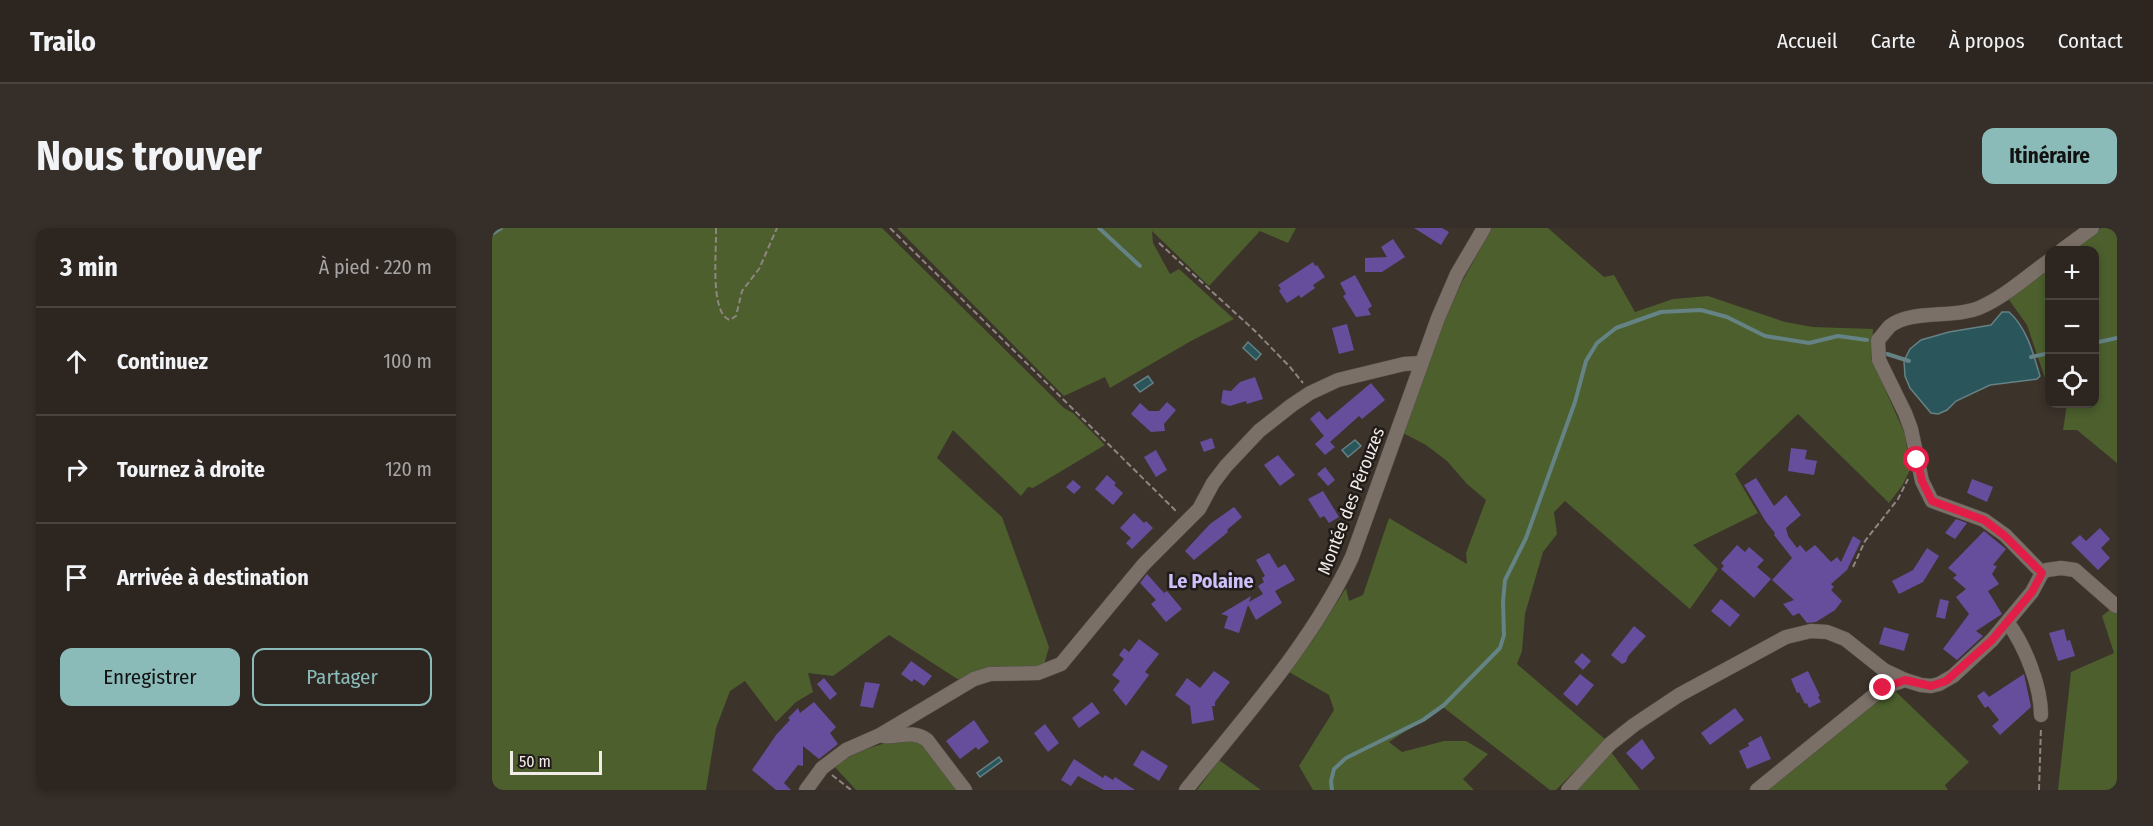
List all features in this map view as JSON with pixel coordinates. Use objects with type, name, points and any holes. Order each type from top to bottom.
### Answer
[{"type":"street","name":"Montée des Pérouzes","points":[[1186,790],[1286,664],[1340,583],[1352,557],[1420,363],[1457,274],[1484,228]]},
{"type":"street","points":[[2067,246],[2092,228]]},
{"type":"street","points":[[2042,573],[2005,536],[1984,520],[1932,501],[1922,481],[1911,429],[1905,413],[1879,360],[1878,340],[1891,325],[1909,318],[1978,308],[2004,294],[2045,263]]},
{"type":"street","points":[[806,790],[822,768],[846,750],[880,735],[982,676],[1013,672],[1038,673],[1061,664],[1144,564],[1199,509],[1213,483],[1244,447],[1275,417],[1310,393],[1338,380],[1404,364],[1420,363]]},
{"type":"street","points":[[1568,790],[1610,744],[1634,725],[1679,695],[1786,637],[1811,631],[1827,632],[1845,639],[1884,670],[1905,680],[1931,686],[1946,681],[1992,640],[2032,592],[2042,573],[2052,568],[2070,568],[2116,606]]},
{"type":"street","points":[[2008,622],[2018,639],[2039,692],[2041,714]]},
{"type":"street","points":[[1883,688],[1884,670]]},
{"type":"street","points":[[1757,790],[1883,688],[1905,680]]},
{"type":"street","points":[[880,735],[910,733],[927,740],[965,790]]},
{"type":"path","points":[[716,228],[717,296],[721,312],[726,319],[730,320],[736,316],[742,291],[759,269],[777,228]]},
{"type":"path","points":[[890,228],[1187,522]]},
{"type":"path","points":[[1159,243],[1255,332],[1290,367],[1310,393]]},
{"type":"path","points":[[1852,567],[1865,541],[1898,499],[1908,479]]},
{"type":"path","points":[[2039,790],[2041,714]]},
{"type":"path","points":[[822,768],[851,790]]},
{"type":"green space","points":[[492,228],[882,228],[1064,408],[1073,413],[1105,445],[1033,488],[1028,487],[1021,496],[953,430],[937,458],[1002,517],[1049,647],[1044,665],[988,669],[974,672],[959,680],[889,635],[833,676],[808,673],[813,692],[796,702],[776,722],[745,681],[730,691],[716,728],[706,790],[492,790]]},
{"type":"green space","points":[[897,228],[1296,228],[1288,243],[1260,231],[1209,286],[1152,231],[1153,243],[1170,274],[1179,269],[1234,319],[1110,388],[1105,377],[1064,396]]},
{"type":"green space","points":[[1492,228],[1548,228],[1604,277],[1614,275],[1635,312],[1673,299],[1708,296],[1785,322],[1813,327],[1873,329],[1871,358],[1905,434],[1910,470],[1902,486],[1889,503],[1798,414],[1735,474],[1758,513],[1693,545],[1718,569],[1690,609],[1565,501],[1554,512],[1557,534],[1543,552],[1525,614],[1522,651],[1517,664],[1606,740],[1556,790],[1550,790],[1443,707],[1389,742],[1402,752],[1444,741],[1466,741],[1488,754],[1463,779],[1474,790],[1313,790],[1299,766],[1334,710],[1329,695],[1289,672],[1313,640],[1346,588],[1349,601],[1363,595],[1389,518],[1467,564],[1466,553],[1486,500],[1467,484],[1447,461],[1426,445],[1401,432],[1437,334]]},
{"type":"green space","points":[[2101,228],[2117,228],[2117,463],[2077,430],[2063,430],[2066,408],[2099,408],[2099,246],[2076,246]]},
{"type":"green space","points":[[2045,269],[2045,378],[2027,325],[2007,297]]},
{"type":"green space","points":[[2112,608],[2117,609],[2117,790],[2058,790],[2071,672],[2114,653],[2102,616]]},
{"type":"green space","points":[[1892,688],[1969,762],[1945,785],[1948,790],[1762,790]]},
{"type":"green space","points":[[909,738],[926,747],[959,790],[856,790],[834,766],[870,748]]},
{"type":"green space","points":[[1611,752],[1640,790],[1573,790]]},
{"type":"green space","points":[[1219,760],[1261,790],[1197,790]]},
{"type":"water","points":[[2002,312],[2009,312],[2015,318],[2029,341],[2040,376],[2037,379],[1990,385],[1956,401],[1947,410],[1938,414],[1931,413],[1910,388],[1905,376],[1904,361],[1910,349],[1921,340],[1949,332],[1991,325]]},
{"type":"water","points":[[1248,342],[1261,354],[1256,360],[1243,348]]},
{"type":"water","points":[[1148,376],[1153,383],[1140,392],[1134,385]]},
{"type":"water","points":[[1355,440],[1361,446],[1348,457],[1342,450]]},
{"type":"water","points":[[999,757],[1002,761],[980,777],[977,773]]},
{"type":"building","points":[[1414,228],[1442,228],[1449,232],[1441,245]]},
{"type":"building","points":[[1393,239],[1405,257],[1382,272],[1365,272],[1365,258],[1387,257],[1381,247]]},
{"type":"building","points":[[1313,262],[1325,277],[1313,285],[1315,288],[1301,298],[1299,295],[1287,303],[1278,285]]},
{"type":"building","points":[[1355,275],[1372,306],[1368,309],[1371,315],[1356,317],[1343,296],[1346,294],[1340,283]]},
{"type":"building","points":[[1347,324],[1354,350],[1339,354],[1332,328]]},
{"type":"building","points":[[1255,377],[1263,399],[1230,406],[1221,403],[1223,390],[1231,391],[1240,382]]},
{"type":"building","points":[[1371,383],[1385,400],[1362,419],[1359,416],[1330,442],[1335,447],[1325,455],[1315,444],[1324,436],[1310,419],[1319,411],[1327,420]]},
{"type":"building","points":[[1167,402],[1176,410],[1164,424],[1165,431],[1151,432],[1131,414],[1140,403],[1149,411],[1159,411]]},
{"type":"building","points":[[1212,438],[1215,448],[1204,452],[1200,442]]},
{"type":"building","points":[[1791,448],[1807,450],[1805,459],[1817,461],[1814,475],[1788,471]]},
{"type":"building","points":[[1156,450],[1167,470],[1156,477],[1144,457]]},
{"type":"building","points":[[1278,455],[1295,475],[1280,486],[1264,465]]},
{"type":"building","points":[[1325,467],[1335,480],[1328,486],[1317,474]]},
{"type":"building","points":[[1107,475],[1123,493],[1113,505],[1095,489]]},
{"type":"building","points":[[1756,478],[1774,506],[1786,495],[1801,515],[1786,528],[1788,536],[1797,548],[1800,545],[1806,552],[1815,545],[1831,562],[1837,557],[1841,562],[1853,536],[1861,541],[1847,570],[1831,584],[1834,587],[1831,590],[1842,601],[1835,610],[1816,622],[1807,623],[1799,613],[1793,616],[1783,604],[1794,600],[1772,580],[1792,558],[1774,535],[1775,533],[1744,485]]},
{"type":"building","points":[[1972,479],[1993,487],[1987,502],[1967,493]]},
{"type":"building","points":[[1073,480],[1081,487],[1074,494],[1066,487]]},
{"type":"building","points":[[1323,491],[1339,517],[1329,523],[1324,516],[1320,518],[1308,499]]},
{"type":"building","points":[[1234,507],[1242,517],[1227,530],[1228,532],[1194,560],[1185,551],[1210,524]]},
{"type":"building","points":[[1134,513],[1153,528],[1132,549],[1126,543],[1131,538],[1120,528]]},
{"type":"building","points":[[1956,519],[1967,523],[1955,539],[1945,533]]},
{"type":"building","points":[[2100,528],[2110,539],[2101,548],[2110,558],[2098,570],[2071,543],[2080,535],[2086,541]]},
{"type":"building","points":[[1984,531],[2006,549],[1993,565],[1997,566],[1992,574],[1999,584],[1988,591],[2002,614],[1976,631],[1983,636],[1957,660],[1943,649],[1969,614],[1956,597],[1966,589],[1953,578],[1957,575],[1948,568]]},
{"type":"building","points":[[1737,545],[1745,552],[1749,547],[1764,560],[1757,567],[1771,579],[1754,598],[1721,569],[1724,566],[1721,563]]},
{"type":"building","points":[[1927,548],[1939,556],[1923,582],[1899,594],[1892,581],[1913,570]]},
{"type":"building","points":[[1269,553],[1278,568],[1285,564],[1295,580],[1275,591],[1282,603],[1256,620],[1248,605],[1239,633],[1224,628],[1228,616],[1221,614],[1251,596],[1249,602],[1263,594],[1258,586],[1264,582],[1262,578],[1265,576],[1256,560]]},
{"type":"building","points":[[1147,574],[1164,593],[1167,591],[1182,609],[1166,622],[1151,604],[1156,600],[1140,583]]},
{"type":"building","points":[[1721,599],[1740,615],[1730,627],[1711,611]]},
{"type":"building","points":[[1940,599],[1949,601],[1945,619],[1936,617]]},
{"type":"building","points":[[1634,626],[1646,636],[1622,664],[1611,655]]},
{"type":"building","points":[[1884,627],[1909,634],[1904,651],[1879,644]]},
{"type":"building","points":[[2064,629],[2075,656],[2058,661],[2049,633]]},
{"type":"building","points":[[1139,639],[1159,654],[1145,672],[1149,675],[1126,706],[1113,690],[1120,681],[1112,675],[1124,659],[1119,655],[1124,648],[1129,652]]},
{"type":"building","points":[[1582,653],[1591,661],[1583,670],[1574,662]]},
{"type":"building","points":[[911,661],[932,676],[924,686],[914,679],[912,682],[901,674]]},
{"type":"building","points":[[1214,671],[1230,682],[1215,702],[1215,706],[1212,706],[1214,720],[1192,724],[1190,706],[1175,695],[1187,678],[1200,688]]},
{"type":"building","points":[[1808,671],[1821,702],[1809,708],[1799,692],[1797,693],[1791,679]]},
{"type":"building","points":[[1580,674],[1594,685],[1577,706],[1563,694]]},
{"type":"building","points":[[2024,674],[2031,707],[2000,735],[1992,726],[1999,720],[1988,706],[1985,708],[1977,696],[1984,691],[1989,697]]},
{"type":"building","points":[[824,678],[837,694],[830,700],[817,684]]},
{"type":"building","points":[[865,682],[880,684],[873,708],[860,706]]},
{"type":"building","points":[[814,702],[836,727],[830,733],[838,744],[819,759],[803,746],[803,766],[798,765],[784,783],[791,790],[776,790],[752,770],[776,735],[790,720],[788,718],[798,708],[800,713]]},
{"type":"building","points":[[1092,702],[1100,713],[1079,728],[1072,718]]},
{"type":"building","points":[[1735,708],[1744,720],[1710,745],[1701,733]]},
{"type":"building","points":[[974,720],[989,742],[978,750],[976,747],[960,759],[946,741]]},
{"type":"building","points":[[1045,724],[1059,743],[1048,752],[1034,733]]},
{"type":"building","points":[[1761,736],[1771,759],[1747,769],[1739,751]]},
{"type":"building","points":[[1642,739],[1655,758],[1642,770],[1626,753]]},
{"type":"building","points":[[1142,750],[1168,766],[1159,781],[1133,765]]},
{"type":"building","points":[[1074,759],[1103,778],[1105,775],[1113,780],[1115,777],[1135,790],[1104,790],[1078,776],[1071,786],[1061,780]]},
{"type":"waterway","points":[[492,234],[501,228]]},
{"type":"waterway","points":[[1099,228],[1140,266]]},
{"type":"waterway","points":[[1332,790],[1331,781],[1334,769],[1346,758],[1423,720],[1444,705],[1500,648],[1504,635],[1505,580],[1526,538],[1575,402],[1586,361],[1597,343],[1616,328],[1661,312],[1701,310],[1727,317],[1765,336],[1809,343],[1838,336],[1867,340]]},
{"type":"waterway","points":[[2099,342],[2117,338]]},
{"type":"waterway","points":[[1887,354],[1909,361]]},
{"type":"waterway","points":[[2031,357],[2045,354]]},
{"type":"district","name":"Le Polaine","points":[[1211,581]]},
{"type":"route","points":[[1883,688],[1905,680],[1931,686],[1953,676],[2008,622],[2032,592],[2042,573],[2005,536],[1984,520],[1932,501],[1922,481],[1917,460]]}]
